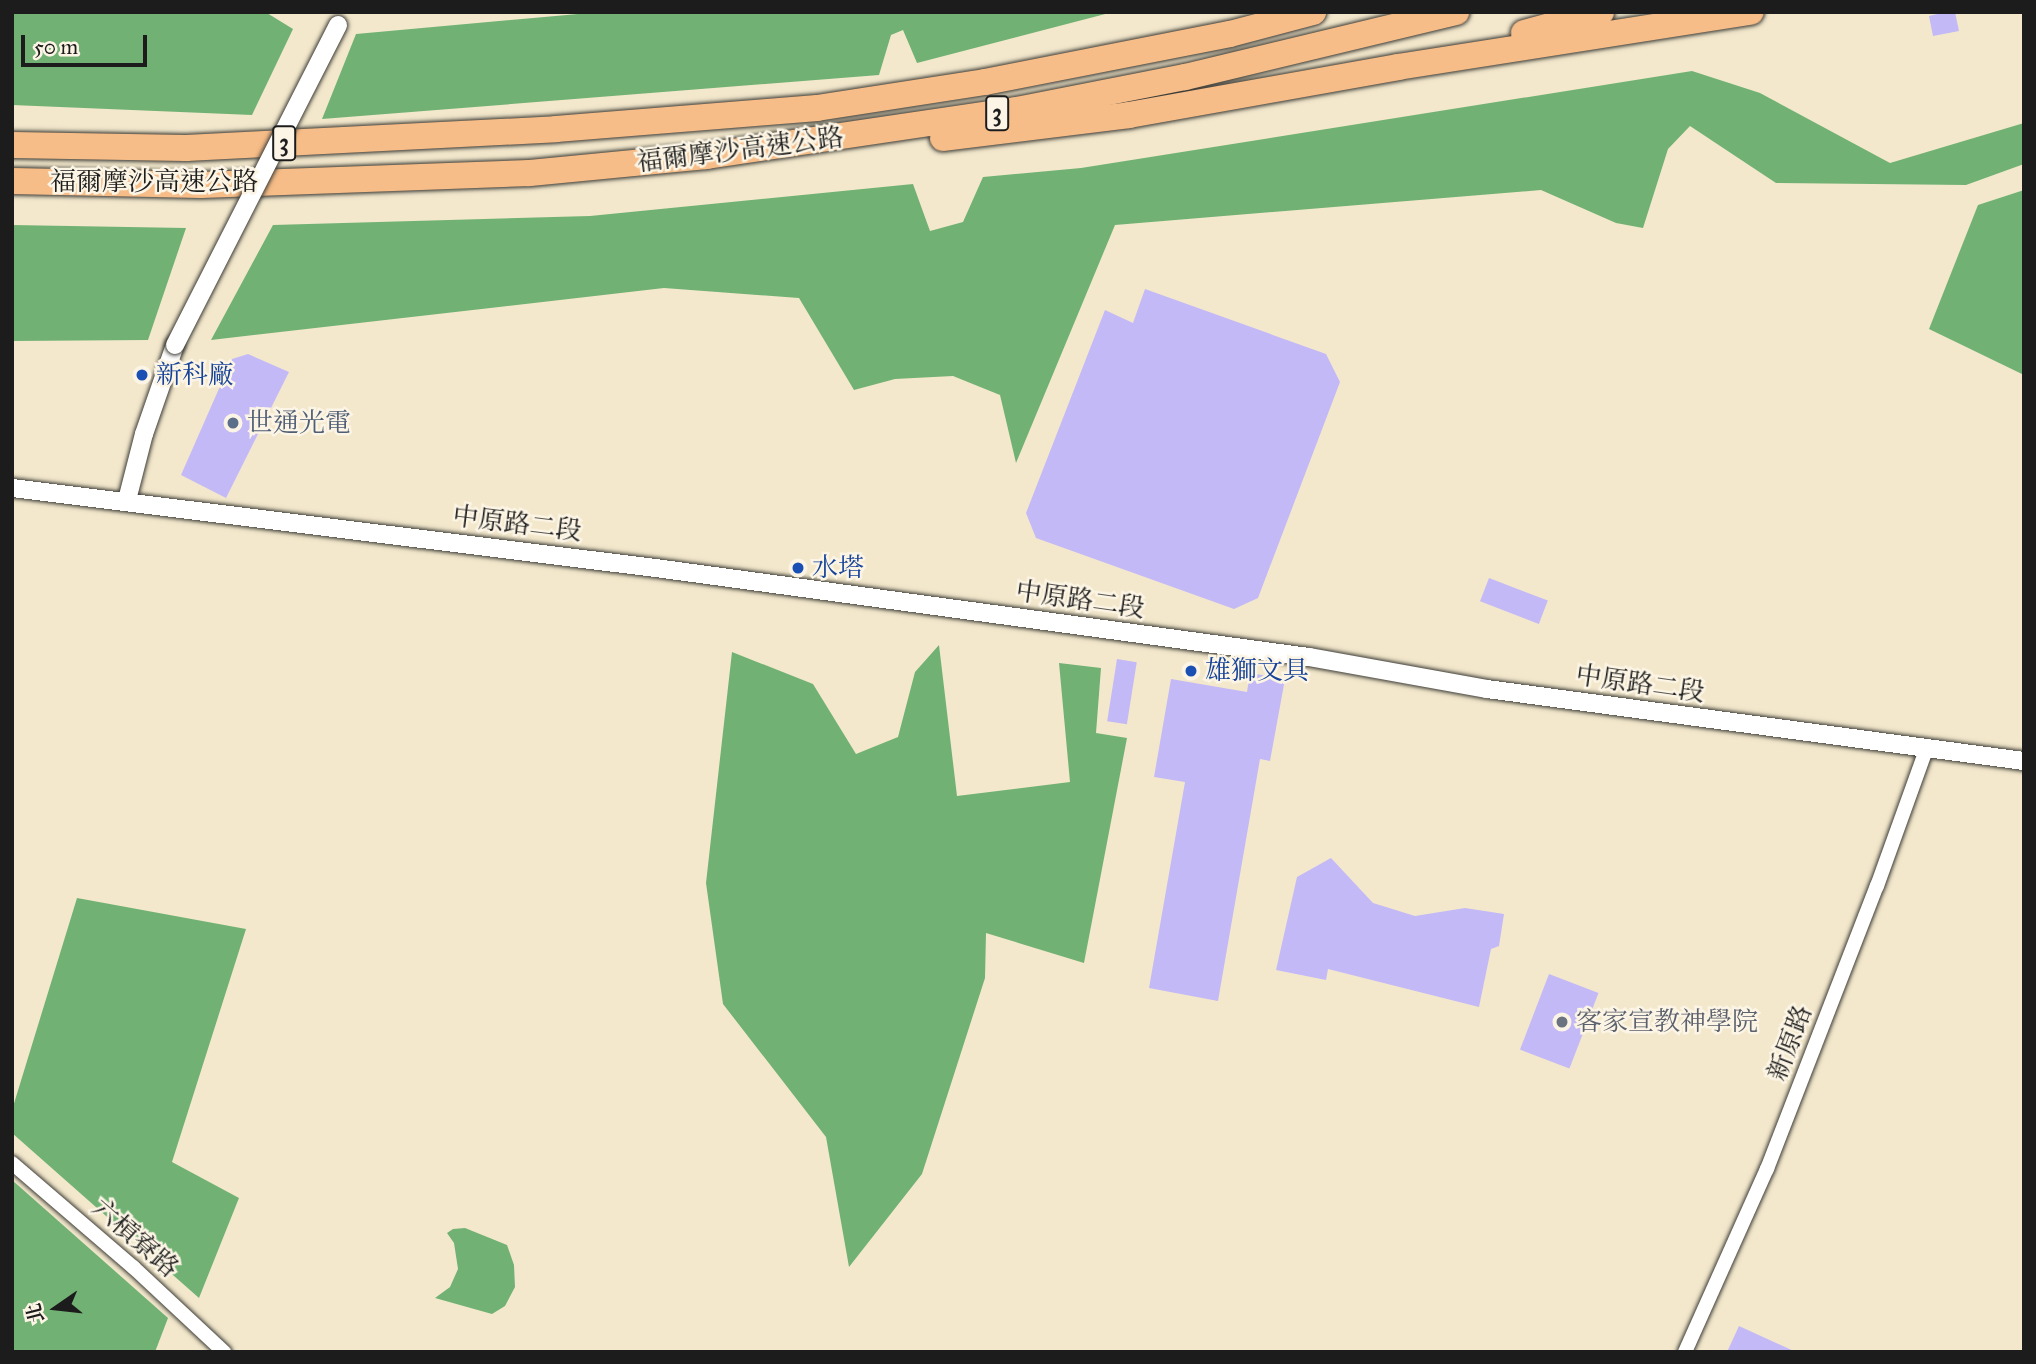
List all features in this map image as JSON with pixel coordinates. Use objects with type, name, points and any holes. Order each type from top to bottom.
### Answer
[{"type":"highway","name":"福爾摩沙高速公路","points":[[12,145],[186,148],[556,129],[817,108],[998,80],[1230,34],[1313,12]]},
{"type":"highway","name":"福爾摩沙高速公路","points":[[12,181],[256,183],[530,173],[706,156],[1017,110],[1185,77],[1456,12]]},
{"type":"highway","points":[[1398,67],[1601,12]]},
{"type":"highway","points":[[706,156],[1007,132],[1129,115],[1398,67],[1751,12]]},
{"type":"street","points":[[127,500],[144,434],[175,345],[341,19]]},
{"type":"street","name":"中原路二段","points":[[12,488],[127,500],[1309,657],[1487,689],[2024,761]]},
{"type":"street","name":"新原路","points":[[1685,1352],[1767,1169],[1877,886],[1927,747]]},
{"type":"street","name":"六槓寮路","points":[[12,1163],[133,1266],[224,1352]]},
{"type":"green space","points":[[12,12],[267,13],[293,29],[252,115],[12,105]]},
{"type":"green space","points":[[600,12],[1113,12],[917,63],[903,30],[891,35],[879,75],[322,119],[356,34]]},
{"type":"green space","points":[[1692,71],[1760,93],[1890,163],[2024,123],[2024,164],[1966,185],[1776,183],[1690,126],[1668,149],[1643,228],[1616,223],[1541,190],[1115,225],[1016,463],[1000,395],[953,376],[895,379],[854,390],[799,298],[664,288],[211,340],[273,225],[590,216],[913,184],[930,231],[963,222],[983,177],[1081,168]]},
{"type":"green space","points":[[2024,190],[2024,375],[1929,329],[1978,205]]},
{"type":"green space","points":[[12,225],[186,228],[148,340],[12,341]]},
{"type":"green space","points":[[939,645],[957,796],[1070,782],[1059,663],[1101,668],[1096,733],[1127,738],[1084,963],[986,933],[985,978],[922,1174],[849,1267],[826,1137],[723,1004],[706,883],[732,652],[813,684],[856,754],[898,737],[915,672]]},
{"type":"green space","points":[[77,898],[246,929],[172,1162],[239,1198],[199,1298],[12,1133],[12,1110]]},
{"type":"green space","points":[[12,1180],[168,1318],[155,1352],[12,1352]]},
{"type":"green space","points":[[465,1228],[507,1245],[514,1265],[515,1287],[505,1306],[492,1314],[435,1298],[450,1287],[458,1269],[454,1243],[447,1233],[453,1229]]},
{"type":"building","points":[[1955,12],[1959,31],[1933,36],[1929,16]]},
{"type":"building","points":[[1145,289],[1326,354],[1340,382],[1258,598],[1234,609],[1036,538],[1026,513],[1105,310],[1133,323]]},
{"type":"building","name":"世通光電","points":[[248,354],[289,372],[226,498],[181,475],[232,359]]},
{"type":"building","points":[[1489,578],[1548,601],[1539,624],[1480,601]]},
{"type":"building","points":[[1117,659],[1137,662],[1127,724],[1107,721]]},
{"type":"building","points":[[1250,673],[1285,679],[1270,761],[1260,759],[1218,1001],[1149,988],[1185,782],[1154,777],[1171,679],[1247,692]]},
{"type":"building","points":[[1331,858],[1373,903],[1415,916],[1465,908],[1504,914],[1499,946],[1491,949],[1479,1007],[1328,969],[1326,980],[1276,970],[1297,877]]},
{"type":"building","name":"客家宣教神學院","points":[[1549,974],[1598,993],[1569,1069],[1520,1050]]},
{"type":"building","points":[[1739,1326],[1796,1352],[1727,1352]]},
{"type":"place","name":"新科廠","points":[[142,375]]},
{"type":"place","name":"世通光電","points":[[233,423]]},
{"type":"place","name":"水塔","points":[[798,568]]},
{"type":"place","name":"雄獅文具","points":[[1191,671]]},
{"type":"place","name":"客家宣教神學院","points":[[1562,1022]]}]
